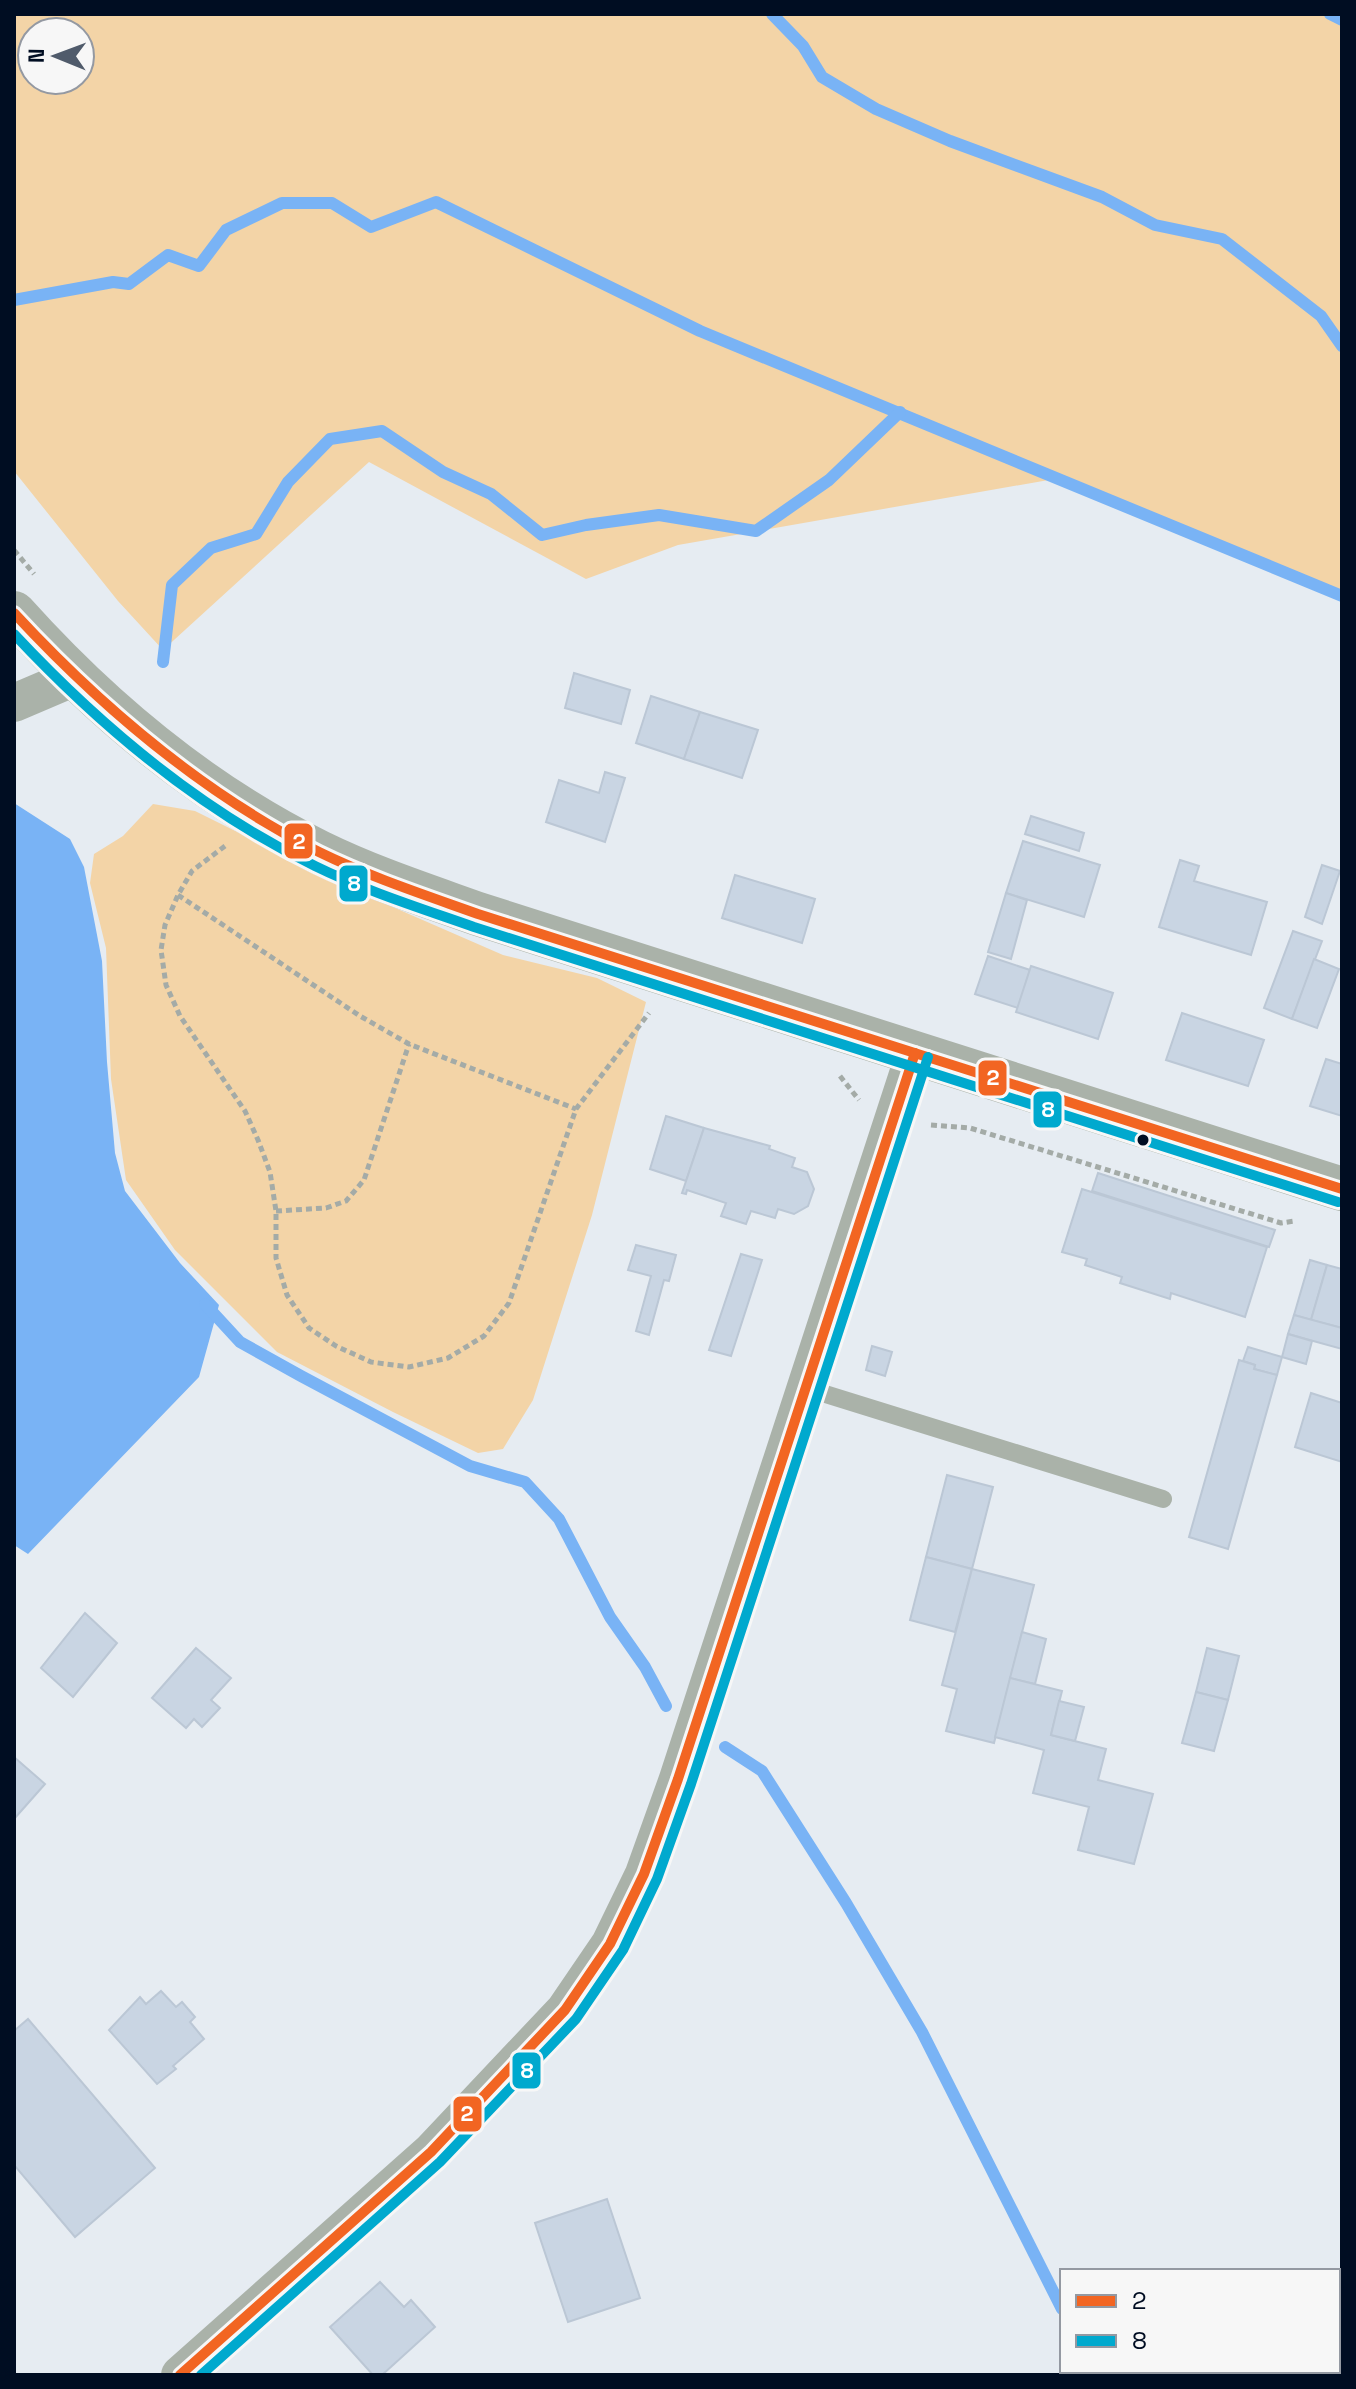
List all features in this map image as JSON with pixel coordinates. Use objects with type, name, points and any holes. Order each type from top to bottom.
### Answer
[{"type":"street","points":[[27,597],[75,677],[110,711],[205,785],[263,822],[320,852],[464,909],[1342,1189]]},
{"type":"street","points":[[14,703],[75,677]]},
{"type":"street","points":[[180,2375],[431,2152],[565,2010],[610,1944],[644,1874],[678,1779],[915,1053]]},
{"type":"lane","points":[[806,1388],[1163,1499]]},
{"type":"path","points":[[14,550],[27,597]]},
{"type":"path","points":[[263,822],[192,871],[165,925],[161,950],[166,985],[180,1016],[245,1111],[270,1172],[276,1211],[276,1258],[287,1295],[309,1328],[336,1346],[371,1362],[409,1367],[448,1358],[484,1336],[509,1303],[576,1109],[654,1007]]},
{"type":"path","points":[[178,895],[360,1016],[409,1044],[576,1109]]},
{"type":"path","points":[[276,1211],[326,1208],[346,1201],[364,1180],[409,1044]]},
{"type":"shaded area","points":[[14,14],[1342,14],[1342,596],[1060,478],[678,545],[586,579],[369,462],[163,650],[118,601],[14,471]]},
{"type":"shaded area","points":[[153,804],[195,811],[363,894],[503,955],[597,978],[646,1002],[592,1215],[533,1400],[503,1449],[478,1453],[277,1352],[175,1250],[126,1180],[111,1079],[106,948],[90,883],[94,854],[123,836]]},
{"type":"water","points":[[14,803],[70,839],[84,867],[102,961],[115,1153],[125,1191],[180,1263],[219,1305],[199,1377],[28,1554],[14,1545]]},
{"type":"building","points":[[574,673],[630,690],[621,724],[565,708]]},
{"type":"building","points":[[651,696],[700,712],[684,759],[636,743]]},
{"type":"building","points":[[700,712],[758,730],[742,778],[684,759]]},
{"type":"building","points":[[605,772],[625,778],[605,842],[546,822],[559,780],[599,793]]},
{"type":"building","points":[[1031,816],[1084,833],[1079,851],[1025,834]]},
{"type":"building","points":[[1023,841],[1100,865],[1084,917],[1006,893]]},
{"type":"building","points":[[1180,860],[1199,866],[1194,881],[1267,902],[1251,955],[1159,927]]},
{"type":"building","points":[[1322,865],[1340,871],[1322,924],[1305,917]]},
{"type":"building","points":[[735,875],[815,899],[802,943],[722,918]]},
{"type":"building","points":[[1006,893],[1027,900],[1011,959],[988,952]]},
{"type":"building","points":[[1293,931],[1322,941],[1292,1019],[1264,1008]]},
{"type":"building","points":[[988,956],[1030,970],[1018,1008],[975,994]]},
{"type":"building","points":[[1314,959],[1339,969],[1317,1028],[1292,1019]]},
{"type":"building","points":[[1031,966],[1113,993],[1098,1039],[1016,1012]]},
{"type":"building","points":[[1182,1013],[1264,1040],[1248,1086],[1166,1060]]},
{"type":"building","points":[[1326,1059],[1342,1064],[1342,1116],[1310,1106]]},
{"type":"building","points":[[666,1116],[704,1128],[686,1181],[650,1169]]},
{"type":"building","points":[[704,1128],[770,1146],[769,1149],[795,1158],[792,1167],[807,1172],[814,1189],[808,1206],[794,1214],[778,1209],[775,1218],[751,1211],[746,1224],[721,1216],[726,1203],[687,1190],[686,1194],[682,1193]]},
{"type":"building","points":[[1098,1173],[1275,1230],[1269,1247],[1092,1191]]},
{"type":"building","points":[[1082,1189],[1267,1247],[1245,1317],[1171,1293],[1170,1299],[1120,1283],[1122,1277],[1085,1265],[1087,1259],[1062,1252]]},
{"type":"building","points":[[636,1245],[676,1255],[669,1281],[664,1280],[649,1335],[636,1331],[651,1276],[628,1270]]},
{"type":"building","points":[[741,1254],[762,1260],[731,1356],[709,1350]]},
{"type":"building","points":[[1310,1260],[1327,1265],[1311,1320],[1294,1315]]},
{"type":"building","points":[[1327,1265],[1342,1269],[1342,1328],[1311,1320]]},
{"type":"building","points":[[1294,1315],[1342,1328],[1342,1349],[1288,1334]]},
{"type":"building","points":[[1288,1334],[1312,1341],[1306,1364],[1282,1357]]},
{"type":"building","points":[[872,1346],[892,1352],[885,1376],[866,1370]]},
{"type":"building","points":[[1248,1347],[1282,1357],[1277,1375],[1254,1369],[1255,1365],[1243,1361]]},
{"type":"building","points":[[1239,1360],[1255,1365],[1254,1369],[1277,1375],[1228,1549],[1189,1537]]},
{"type":"building","points":[[1311,1393],[1342,1403],[1342,1462],[1295,1447]]},
{"type":"building","points":[[947,1475],[993,1487],[972,1569],[926,1557]]},
{"type":"building","points":[[926,1557],[972,1569],[955,1632],[910,1620]]},
{"type":"building","points":[[972,1569],[1034,1585],[994,1743],[946,1731],[957,1689],[942,1685]]},
{"type":"building","points":[[85,1613],[117,1643],[73,1697],[41,1668]]},
{"type":"building","points":[[1022,1632],[1046,1639],[1035,1684],[1010,1678]]},
{"type":"building","points":[[196,1648],[231,1678],[211,1700],[220,1708],[202,1727],[194,1719],[186,1728],[152,1698]]},
{"type":"building","points":[[1207,1648],[1239,1656],[1228,1700],[1196,1692]]},
{"type":"building","points":[[1010,1678],[1062,1691],[1051,1735],[1106,1749],[1098,1780],[1153,1794],[1134,1864],[1078,1850],[1089,1807],[1033,1793],[1044,1750],[995,1737]]},
{"type":"building","points":[[1196,1692],[1228,1700],[1214,1751],[1182,1743]]},
{"type":"building","points":[[1059,1701],[1084,1707],[1075,1741],[1051,1735]]},
{"type":"building","points":[[14,1757],[45,1784],[14,1819]]},
{"type":"building","points":[[161,1991],[176,2007],[182,2002],[195,2017],[190,2022],[204,2039],[157,2084],[109,2030],[140,1997],[146,2004]]},
{"type":"building","points":[[28,2019],[155,2168],[75,2237],[14,2165],[14,2031]]},
{"type":"building","points":[[607,2199],[640,2298],[568,2322],[535,2223]]},
{"type":"building","points":[[380,2282],[404,2307],[411,2300],[435,2327],[382,2375],[373,2375],[330,2327]]},
{"type":"waterway","points":[[772,14],[803,46],[822,77],[876,109],[950,141],[1102,197],[1155,225],[1222,239],[1321,316],[1342,346]]},
{"type":"waterway","points":[[1330,14],[1342,20]]},
{"type":"waterway","points":[[14,300],[113,282],[129,284],[168,255],[199,266],[226,230],[282,203],[332,203],[371,227],[436,202],[700,331],[1342,596]]},
{"type":"waterway","points":[[163,662],[172,585],[211,548],[256,534],[288,482],[330,439],[382,431],[443,472],[491,494],[542,535],[586,525],[659,515],[756,531],[829,480],[900,412]]},
{"type":"waterway","points":[[205,1304],[240,1342],[301,1376],[470,1466],[525,1482],[559,1519],[610,1617],[645,1667],[666,1706]]},
{"type":"waterway","points":[[725,1747],[762,1771],[846,1903],[922,2032],[1060,2305]]},
{"type":"transit line","name":"2","points":[[14,613],[83,683],[195,776],[276,829],[338,861],[478,914],[1342,1189]]},
{"type":"transit line","name":"8","points":[[14,634],[117,734],[192,793],[273,844],[354,883],[474,927],[1338,1202]]},
{"type":"transit line","name":"2","points":[[180,2375],[431,2152],[565,2010],[610,1944],[644,1874],[678,1779],[915,1053]]},
{"type":"transit line","name":"8","points":[[201,2375],[440,2162],[576,2019],[623,1950],[657,1879],[691,1784],[928,1057]]}]
